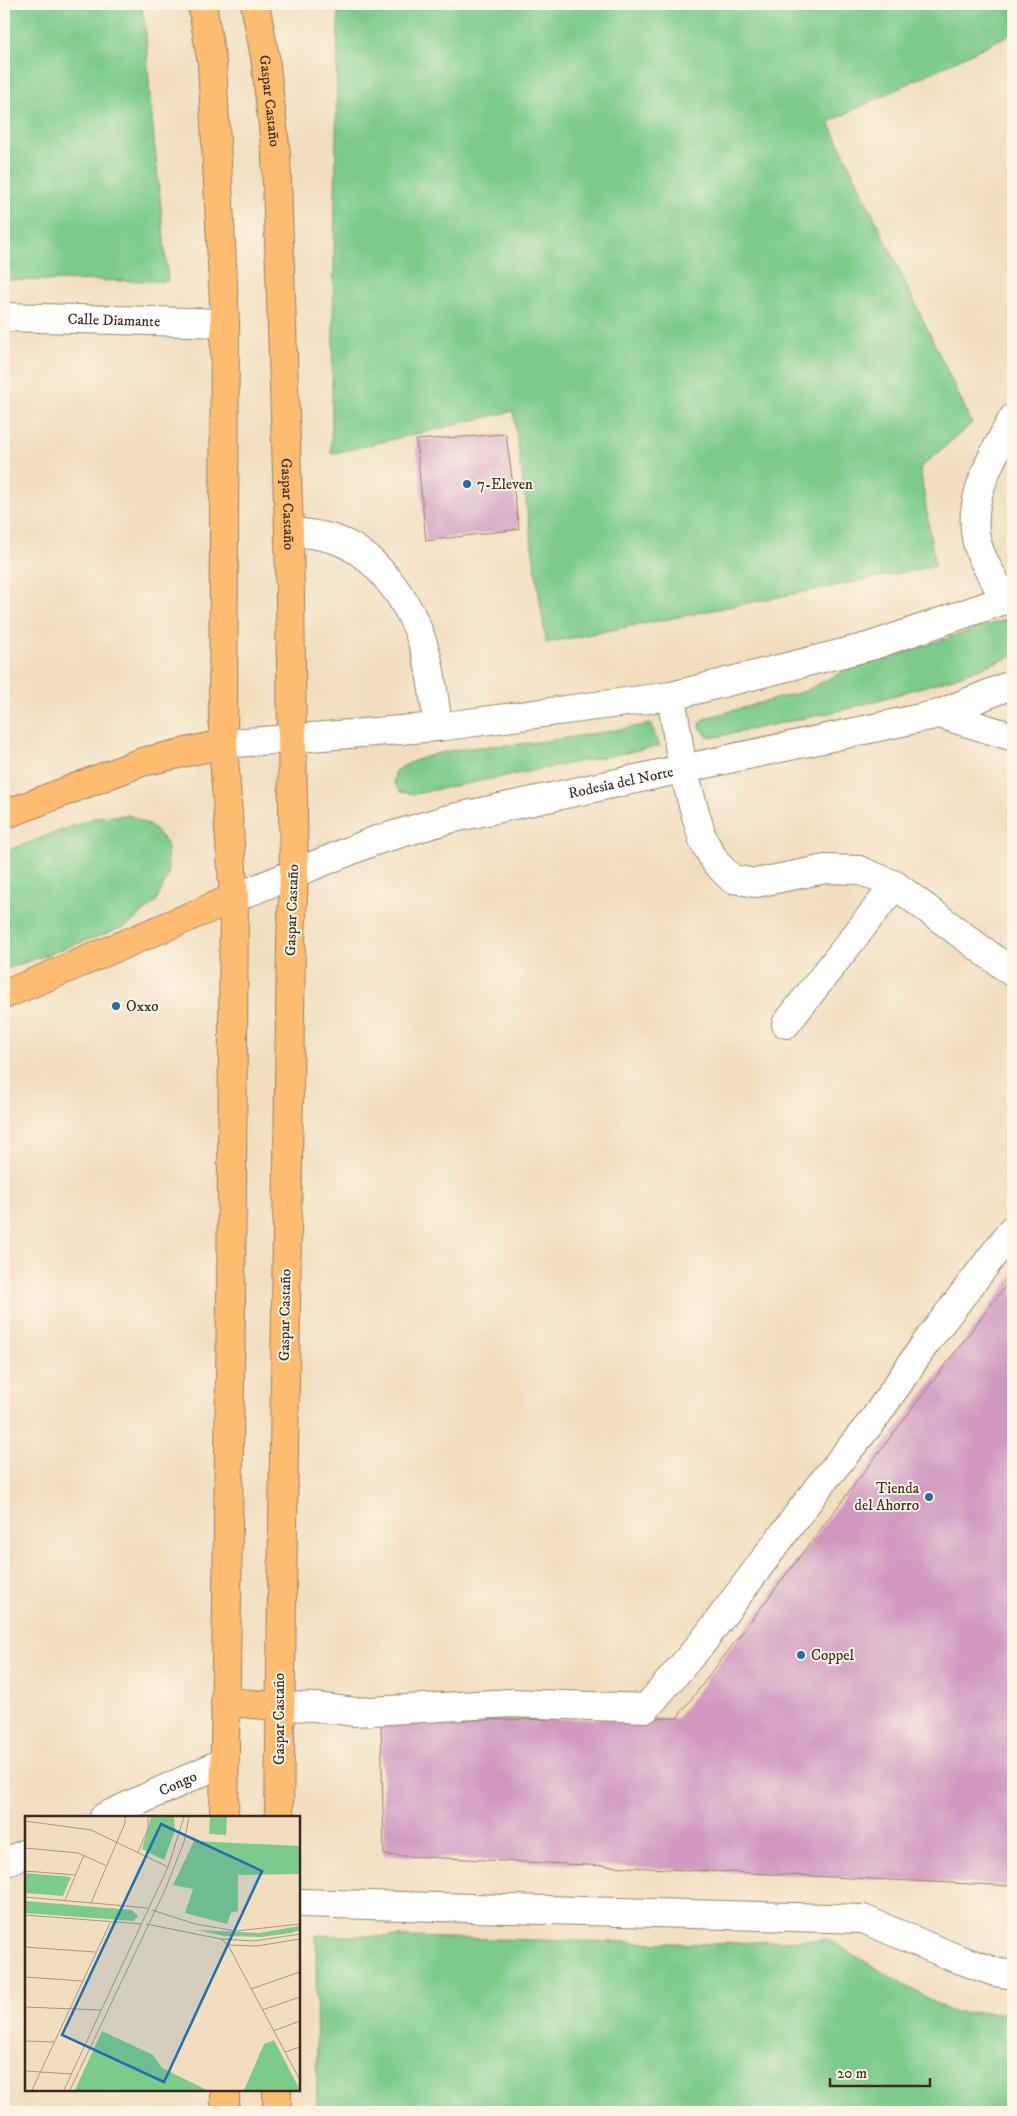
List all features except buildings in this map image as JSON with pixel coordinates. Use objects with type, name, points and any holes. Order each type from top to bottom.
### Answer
[{"type":"main road","points":[[202,4],[212,63],[225,323],[223,744],[234,898],[232,1304],[224,1816]]},
{"type":"main road","name":"Gaspar Castaño","points":[[255,4],[265,57],[276,154],[289,531],[294,873],[290,961],[279,1816]]},
{"type":"main road","points":[[4,815],[142,762],[223,744]]},
{"type":"main road","points":[[4,995],[234,898]]},
{"type":"main road","points":[[225,1702],[279,1706]]},
{"type":"main road","points":[[225,2091],[225,2112]]},
{"type":"main road","points":[[277,2091],[277,2112]]},
{"type":"street","name":"Calle Diamante","points":[[4,317],[225,323]]},
{"type":"street","points":[[223,744],[438,727],[671,696],[871,646],[1009,598],[980,552],[974,513],[980,487],[1013,418]]},
{"type":"street","points":[[289,531],[332,538],[371,562],[393,586],[413,617],[424,646],[438,727]]},
{"type":"street","name":"Rodesia del Norte","points":[[234,898],[374,841],[449,819],[939,714],[1013,684]]},
{"type":"street","points":[[671,696],[682,770],[703,840],[716,864],[732,880],[756,883],[825,869],[859,870],[896,886],[1013,973]]},
{"type":"street","points":[[939,714],[1013,737]]},
{"type":"street","points":[[786,1024],[896,886]]},
{"type":"street","points":[[279,1706],[315,1707],[355,1712],[511,1703],[646,1708],[702,1643],[820,1485],[874,1419],[925,1344],[1013,1229]]},
{"type":"street","name":"Congo","points":[[106,1816],[224,1762]]},
{"type":"street","points":[[4,1863],[25,1853]]},
{"type":"street","points":[[300,1903],[863,1919],[953,1957],[995,1972],[1013,1975]]},
{"type":"green space","points":[[4,4],[141,4],[146,34],[150,98],[168,281],[4,280]]},
{"type":"green space","points":[[361,4],[1013,4],[1013,33],[829,122],[972,423],[920,468],[935,566],[546,643],[513,411],[331,454],[338,13]]},
{"type":"green space","points":[[1013,617],[1013,656],[953,678],[851,708],[716,737],[707,736],[700,727],[701,722],[705,718],[805,691],[842,672]]},
{"type":"green space","points":[[651,724],[660,746],[414,794],[400,792],[394,783],[395,771],[411,762],[428,756],[464,749],[581,736]]},
{"type":"green space","points":[[129,815],[150,825],[167,843],[168,875],[156,902],[127,926],[4,970],[4,852],[97,817]]},
{"type":"green space","points":[[316,1935],[712,1944],[827,1939],[951,2012],[1013,2013],[1013,2112],[317,2112]]},
{"type":"place","name":"7-Eleven","points":[[467,484]]},
{"type":"place","name":"Oxxo","points":[[116,1006]]},
{"type":"place","name":"Tienda del Ahorro","points":[[929,1497]]},
{"type":"place","name":"Coppel","points":[[801,1655]]}]
